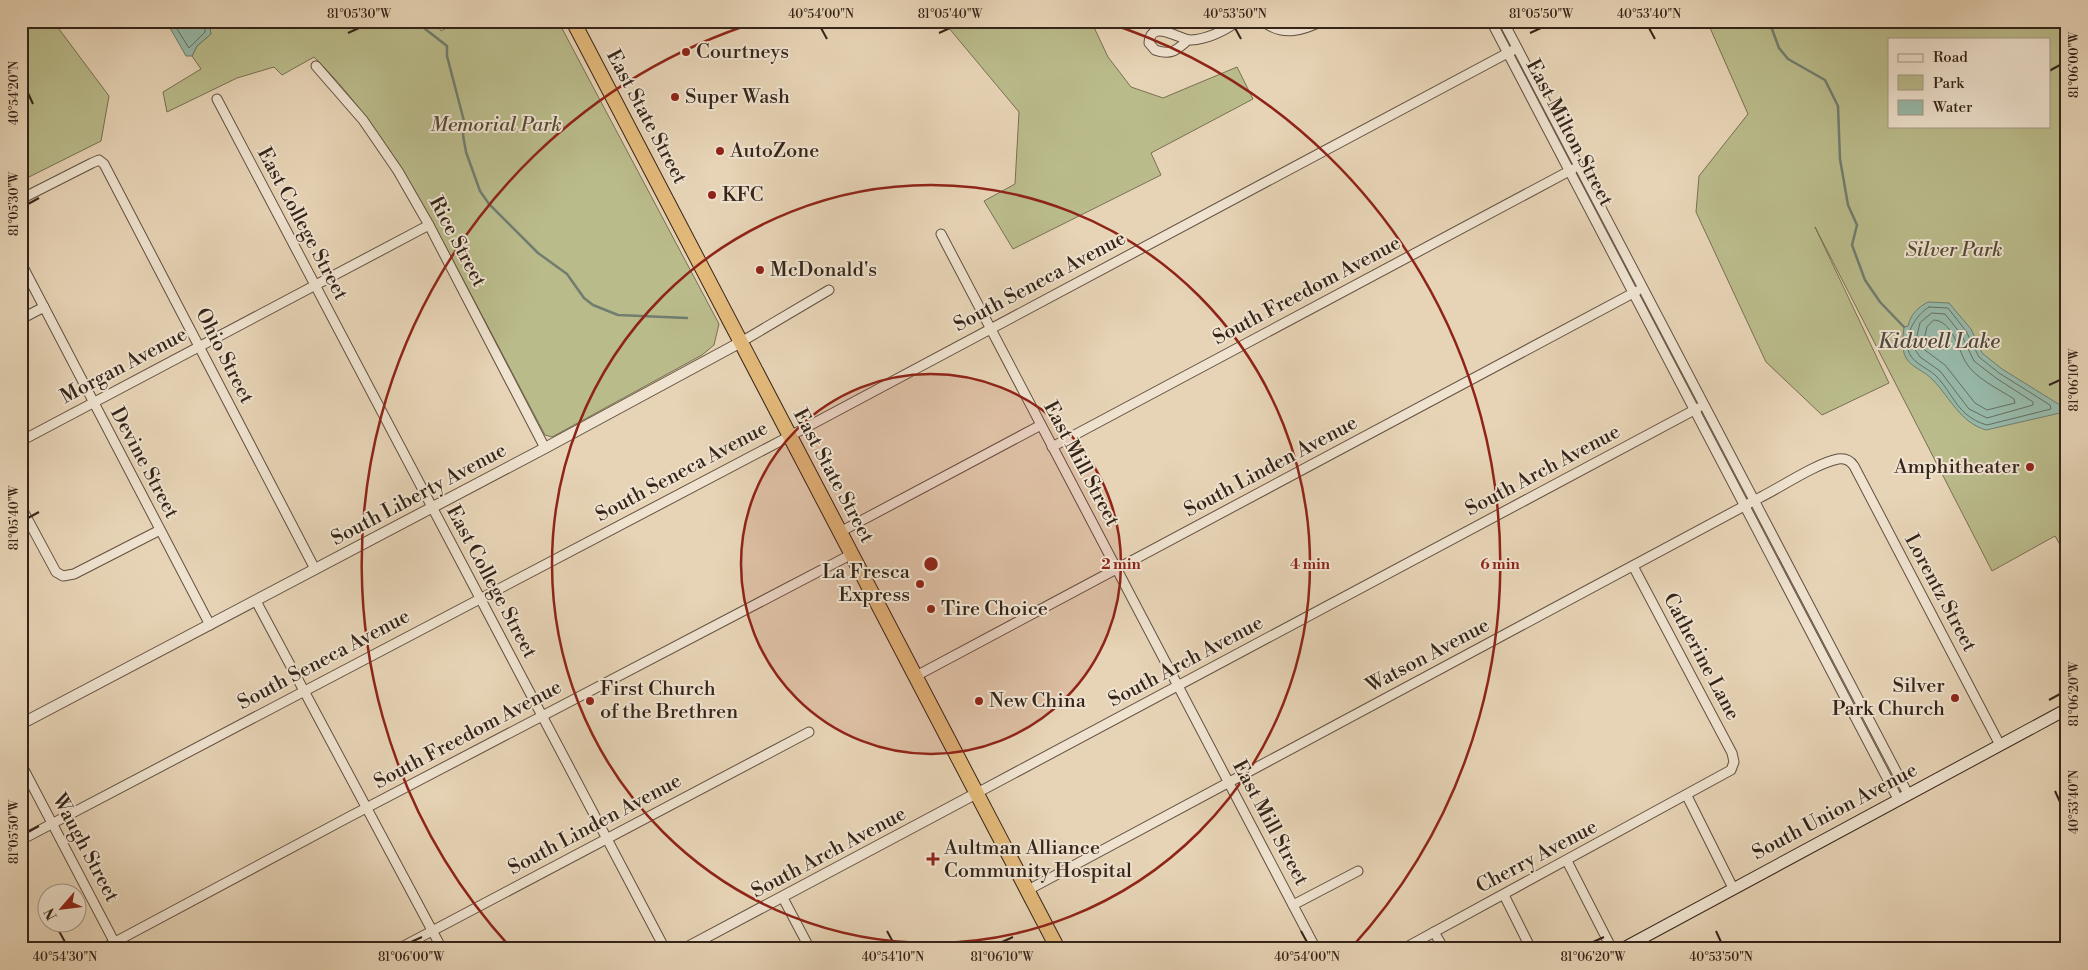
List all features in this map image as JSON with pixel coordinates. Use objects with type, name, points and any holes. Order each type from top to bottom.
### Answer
[{"type":"highway","name":"East State Street","points":[[573,21],[1058,949]]},
{"type":"main road","name":"South Union Avenue","points":[[1622,949],[2067,709]]},
{"type":"street","points":[[1188,40],[1213,35],[1238,21]]},
{"type":"street","points":[[1263,21],[1272,27],[1288,32],[1300,31],[1322,21]]},
{"type":"street","name":"East Milton Street","points":[[1491,21],[1863,733],[1903,797]]},
{"type":"street","name":"East Milton Street","points":[[1503,21],[1873,727],[1903,797]]},
{"type":"street","name":"South Seneca Avenue","points":[[21,840],[790,436],[1517,48]]},
{"type":"street","name":"Rice Street","points":[[316,66],[347,100],[378,140],[429,225],[546,448]]},
{"type":"street","name":"East College Street","points":[[217,99],[665,949]]},
{"type":"street","name":"Ohio Street","points":[[21,198],[99,160],[104,164],[315,569]]},
{"type":"street","name":"South Freedom Avenue","points":[[1052,447],[1579,166]]},
{"type":"street","name":"Morgan Avenue","points":[[21,441],[199,345],[429,225]]},
{"type":"street","name":"East Milton Street","points":[[1602,234],[1612,229]]},
{"type":"street","name":"East Mill Street","points":[[942,234],[1316,949]]},
{"type":"street","name":"Devine Street","points":[[21,263],[210,625]]},
{"type":"street","name":"South Linden Avenue","points":[[916,676],[1643,288]]},
{"type":"street","name":"South Liberty Avenue","points":[[21,724],[546,448],[741,342],[829,290]]},
{"type":"street","points":[[21,319],[44,307]]},
{"type":"street","points":[[1668,360],[1677,354]]},
{"type":"street","name":"South Arch Avenue","points":[[684,949],[783,898],[1704,405]]},
{"type":"street","points":[[840,532],[1041,425]]},
{"type":"street","points":[[1721,461],[1730,456]]},
{"type":"street","name":"Watson Avenue","points":[[1028,890],[1827,462],[1840,459],[1848,460]]},
{"type":"street","name":"Lorentz Street","points":[[1848,460],[1854,466],[2000,745]]},
{"type":"street","points":[[21,507],[56,572],[63,576],[74,574],[160,530]]},
{"type":"street","name":"South Freedom Avenue","points":[[102,949],[116,945],[367,808],[852,554]]},
{"type":"street","points":[[1776,565],[1785,560]]},
{"type":"street","name":"Catherine Lane","points":[[1633,566],[1732,752],[1734,765]]},
{"type":"street","points":[[256,601],[442,949]]},
{"type":"street","points":[[1805,620],[1814,616]]},
{"type":"street","points":[[1834,677],[1844,672]]},
{"type":"street","points":[[1863,733],[1873,727]]},
{"type":"street","name":"South Linden Avenue","points":[[398,949],[809,732]]},
{"type":"street","name":"Waugh Street","points":[[21,764],[116,945]]},
{"type":"street","name":"Cherry Avenue","points":[[1403,949],[1726,775],[1734,765]]},
{"type":"street","points":[[1687,796],[1733,888]]},
{"type":"street","points":[[1567,861],[1612,949]]},
{"type":"street","points":[[1293,905],[1358,871]]},
{"type":"street","points":[[1504,895],[1531,949]]},
{"type":"street","points":[[783,898],[810,949]]},
{"type":"street","points":[[1434,932],[1444,949]]},
{"type":"green space","points":[[21,21],[53,21],[109,96],[101,141],[21,181]]},
{"type":"green space","name":"Memorial Park","points":[[211,21],[435,21],[441,31],[458,21],[558,21],[719,324],[714,345],[702,355],[552,437],[545,435],[449,253],[398,164],[359,108],[314,57],[282,75],[274,67],[237,78],[167,112],[163,92],[201,69],[192,56],[197,46],[211,34],[209,23]]},
{"type":"green space","points":[[943,21],[1091,21],[1108,57],[1131,87],[1163,98],[1237,67],[1253,99],[1151,153],[1161,175],[1013,249],[984,201],[1015,184],[1019,112]]},
{"type":"green space","name":"Silver Park","points":[[1707,21],[2067,21],[2067,557],[2055,536],[1992,571],[1815,227],[1889,383],[1822,415],[1766,362],[1696,212],[1699,176],[1748,114]]},
{"type":"water","points":[[166,21],[211,21],[209,23],[211,34],[197,46],[192,56],[186,56]]},
{"type":"water","name":"Kidwell Lake","points":[[1928,302],[1949,303],[1971,329],[1982,353],[2002,369],[2060,405],[2060,413],[1986,430],[1963,416],[1933,380],[1906,358],[1903,351],[1904,327],[1908,326],[1915,312]]},
{"type":"waterway","points":[[415,21],[447,46],[447,56],[465,125],[463,135],[466,152],[480,191],[489,204],[538,253],[567,274],[584,298],[593,305],[618,315],[687,318]]},
{"type":"waterway","points":[[1769,21],[1779,48],[1788,59],[1825,80],[1838,106],[1840,159],[1848,205],[1857,225],[1852,245],[1865,280],[1880,302],[1904,327]]},
{"type":"waterway","points":[[2060,409],[2067,411]]},
{"type":"place","name":"Courtneys","points":[[686,52]]},
{"type":"place","name":"Super Wash","points":[[675,97]]},
{"type":"place","name":"AutoZone","points":[[720,151]]},
{"type":"place","name":"KFC","points":[[712,195]]},
{"type":"place","name":"McDonald's","points":[[760,270]]},
{"type":"place","name":"Amphitheater","points":[[2030,467]]},
{"type":"place","name":"La Fresca Express","points":[[920,584]]},
{"type":"place","name":"Tire Choice","points":[[931,609]]},
{"type":"place","name":"Silver Park Church","points":[[1955,698]]},
{"type":"place","name":"First Church of the Brethren","points":[[590,701]]},
{"type":"place","name":"New China","points":[[979,701]]},
{"type":"place","name":"Aultman Alliance Community Hospital","points":[[933,859]]}]
